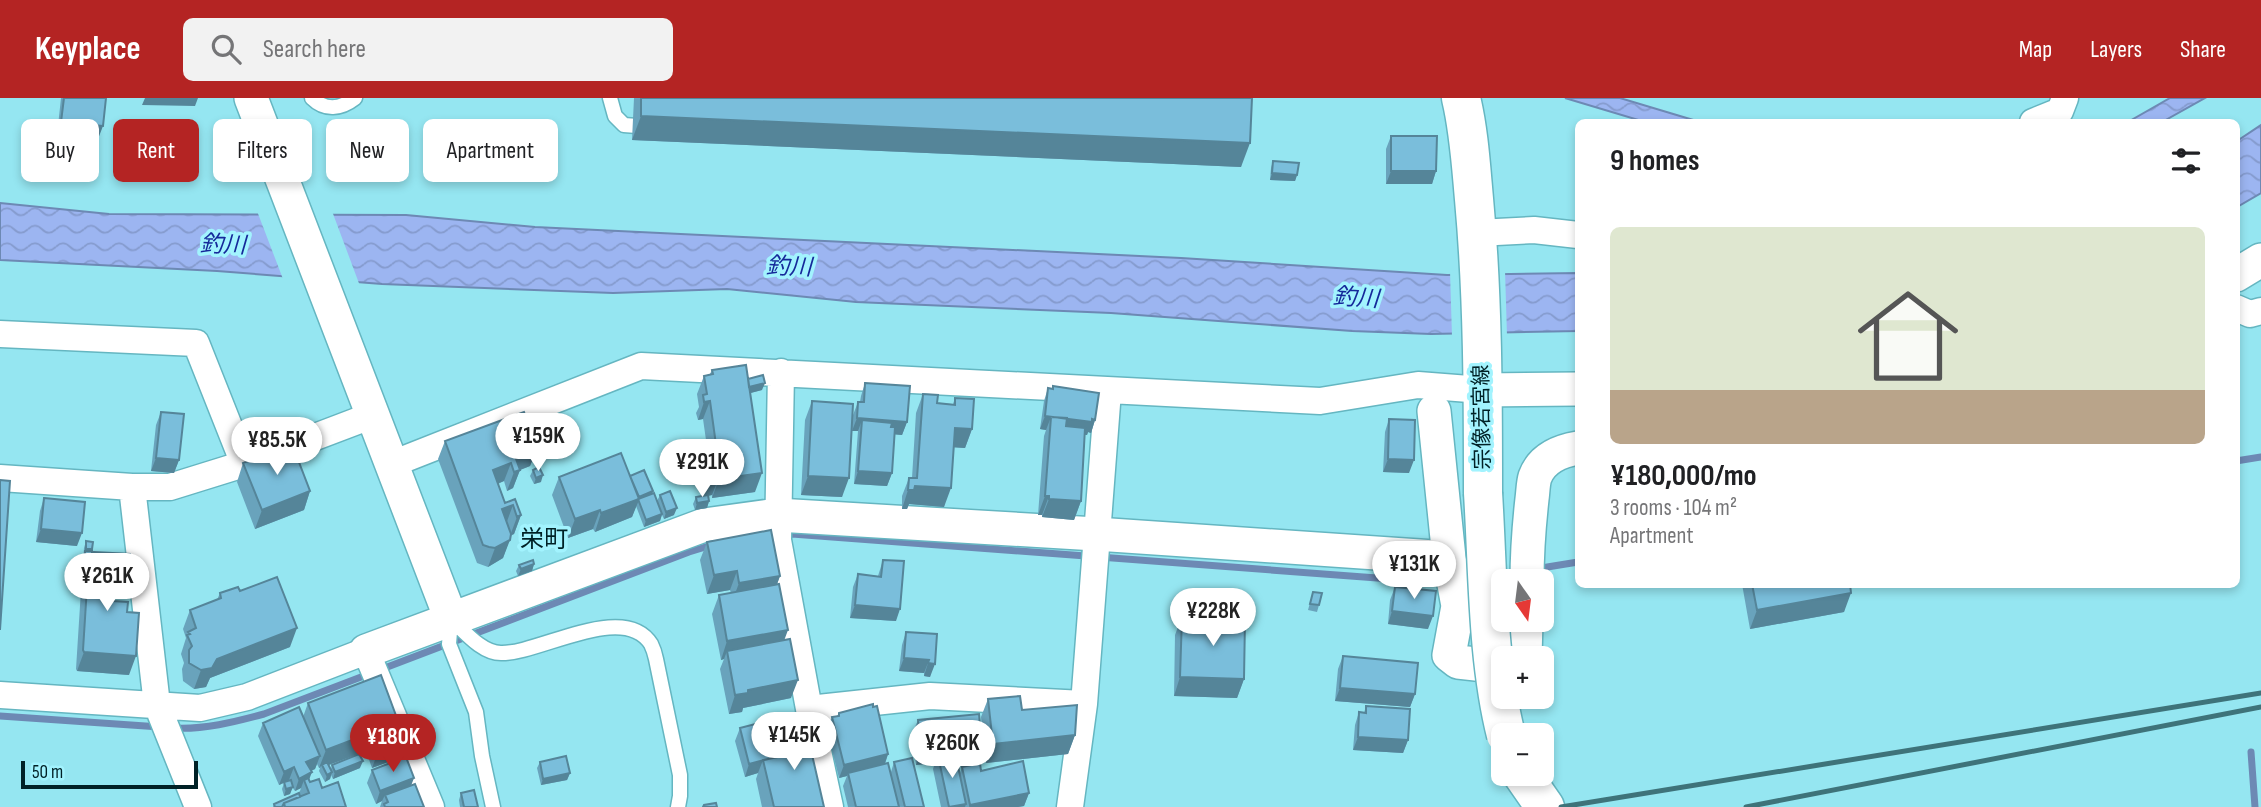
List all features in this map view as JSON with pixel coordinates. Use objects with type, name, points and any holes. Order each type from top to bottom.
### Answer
[{"type":"main road","name":"宗像若宮線","points":[[1461,98],[1469,148],[1477,237],[1483,494],[1494,670],[1503,723]]},
{"type":"main road","points":[[1530,786],[1545,807]]},
{"type":"street","points":[[251,98],[451,619]]},
{"type":"street","points":[[2040,119],[2060,111],[2065,98]]},
{"type":"street","points":[[1477,237],[1534,230],[1575,236]]},
{"type":"street","points":[[2240,273],[2261,260]]},
{"type":"street","points":[[2240,310],[2250,314],[2261,311]]},
{"type":"street","points":[[0,334],[196,343],[244,464]]},
{"type":"street","points":[[392,464],[641,366],[1320,401],[1482,378],[1575,389]]},
{"type":"street","points":[[781,372],[778,540],[808,709],[830,807]]},
{"type":"street","points":[[1070,807],[1084,704],[1108,391]]},
{"type":"street","points":[[1434,411],[1449,558],[1458,606],[1450,655],[1458,663],[1491,666]]},
{"type":"street","points":[[0,478],[132,487],[170,486],[244,464],[373,415]]},
{"type":"street","points":[[1527,569],[1535,477],[1554,455],[1575,448]]},
{"type":"street","points":[[132,487],[157,705],[198,807]]},
{"type":"street","points":[[0,695],[200,708],[247,696],[704,525],[777,515],[1449,558]]},
{"type":"street","points":[[366,651],[430,807]]},
{"type":"street","points":[[808,709],[930,696],[1084,704]]},
{"type":"lane","points":[[312,98],[326,107],[336,108],[355,98]]},
{"type":"lane","points":[[610,98],[615,116],[624,125],[667,127]]},
{"type":"lane","points":[[451,619],[449,644],[476,712],[493,807]]},
{"type":"lane","points":[[451,619],[478,644],[499,653],[526,649],[594,630],[619,626],[636,630],[650,642],[656,659],[680,775],[678,807]]},
{"type":"water","points":[[1565,98],[1620,98],[1690,119],[1635,119]]},
{"type":"water","points":[[2170,98],[2205,98],[2167,119],[2133,119]]},
{"type":"water","points":[[2261,125],[2261,193],[2240,205],[2240,139]]},
{"type":"water","name":"釣川","points":[[0,203],[109,214],[406,215],[535,227],[1181,258],[1447,275],[1575,273],[1575,331],[1431,334],[1352,331],[1111,313],[856,302],[727,289],[613,293],[382,284],[217,271],[0,260]]},
{"type":"pier","points":[[257,211],[332,211],[360,286],[283,279]]},
{"type":"pier","points":[[1505,270],[1507,336],[1452,337],[1450,271]]},
{"type":"building","points":[[64,98],[106,98],[103,126],[99,126],[99,119],[61,119]]},
{"type":"building","points":[[641,98],[1252,98],[1250,143],[641,116]]},
{"type":"building","points":[[1391,136],[1437,136],[1436,171],[1391,171]]},
{"type":"building","points":[[1273,161],[1299,163],[1297,175],[1272,173]]},
{"type":"building","points":[[746,365],[762,473],[708,478],[707,473],[719,472],[717,458],[703,461],[702,455],[717,452],[710,401],[704,402],[703,395],[707,394],[704,376],[713,374],[712,370]]},
{"type":"building","points":[[763,375],[765,383],[749,387],[748,379]]},
{"type":"building","points":[[865,383],[910,386],[907,422],[857,418],[858,402],[864,402]]},
{"type":"building","points":[[1053,386],[1099,393],[1095,420],[1092,419],[1092,422],[1045,416],[1048,388],[1053,389]]},
{"type":"building","points":[[923,394],[938,395],[937,403],[955,405],[955,398],[974,399],[972,429],[955,428],[951,488],[915,486],[914,490],[908,490],[909,478],[917,478]]},
{"type":"building","points":[[812,401],[853,404],[849,478],[808,476]]},
{"type":"building","points":[[161,412],[184,414],[179,460],[156,458]]},
{"type":"building","points":[[524,412],[537,448],[515,456],[520,470],[514,472],[511,463],[493,470],[505,503],[515,499],[521,515],[517,517],[513,505],[502,509],[511,534],[510,540],[495,548],[489,547],[483,545],[445,441]]},
{"type":"building","points":[[1051,417],[1067,418],[1066,426],[1085,428],[1081,501],[1049,499],[1049,496],[1045,496]]},
{"type":"building","points":[[1389,419],[1415,420],[1414,460],[1388,459]]},
{"type":"building","points":[[862,420],[892,423],[891,427],[895,427],[892,473],[858,471]]},
{"type":"building","points":[[292,444],[310,491],[262,510],[243,463]]},
{"type":"building","points":[[701,450],[700,459],[692,461],[690,452]]},
{"type":"building","points":[[621,453],[639,499],[575,519],[559,477]]},
{"type":"building","points":[[539,467],[543,475],[536,478],[533,470]]},
{"type":"building","points":[[644,470],[653,491],[639,497],[630,476]]},
{"type":"building","points":[[0,480],[10,481],[0,630]]},
{"type":"building","points":[[670,491],[677,508],[666,512],[660,495]]},
{"type":"building","points":[[654,493],[662,514],[646,520],[638,499]]},
{"type":"building","points":[[708,495],[709,501],[697,503],[696,497]]},
{"type":"building","points":[[44,498],[85,502],[82,533],[41,529]]},
{"type":"building","points":[[771,530],[780,576],[739,583],[737,571],[714,575],[707,542]]},
{"type":"building","points":[[86,541],[93,542],[92,549],[86,549]]},
{"type":"building","points":[[85,551],[92,551],[88,559],[85,558]]},
{"type":"building","points":[[94,552],[130,554],[130,561],[94,556]]},
{"type":"building","points":[[89,555],[116,557],[113,601],[128,602],[127,612],[139,613],[136,656],[83,650]]},
{"type":"building","points":[[533,560],[534,564],[521,569],[519,565]]},
{"type":"building","points":[[883,560],[904,561],[900,609],[855,605],[858,574],[881,577]]},
{"type":"building","points":[[277,577],[297,628],[217,659],[212,668],[201,670],[189,663],[189,650],[192,646],[187,635],[196,628],[190,610],[221,598],[220,593],[238,587],[240,591]]},
{"type":"building","points":[[779,584],[788,630],[727,641],[719,595]]},
{"type":"building","points":[[1395,587],[1436,591],[1433,616],[1392,611]]},
{"type":"building","points":[[1753,588],[1850,588],[1851,593],[1757,610]]},
{"type":"building","points":[[1313,592],[1322,593],[1319,605],[1310,604]]},
{"type":"building","points":[[1182,616],[1245,619],[1244,679],[1180,677]]},
{"type":"building","points":[[906,632],[937,634],[935,664],[928,663],[929,660],[904,658]]},
{"type":"building","points":[[790,639],[798,680],[735,695],[727,651]]},
{"type":"building","points":[[1343,656],[1418,663],[1415,694],[1340,688]]},
{"type":"building","points":[[381,675],[405,740],[379,749],[373,732],[326,750],[308,703]]},
{"type":"building","points":[[1020,696],[1022,710],[1077,705],[1075,735],[993,744],[988,699]]},
{"type":"building","points":[[873,704],[873,707],[877,706],[888,754],[844,765],[832,717]]},
{"type":"building","points":[[1366,706],[1410,709],[1408,740],[1358,737],[1359,712],[1366,713]]},
{"type":"building","points":[[299,707],[320,756],[306,762],[312,772],[299,779],[294,767],[284,772],[263,723]]},
{"type":"building","points":[[979,714],[982,746],[921,752],[918,720]]},
{"type":"building","points":[[767,721],[776,757],[749,764],[740,728]]},
{"type":"building","points":[[805,724],[824,807],[774,807],[763,760],[783,756],[777,731]]},
{"type":"building","points":[[955,752],[966,804],[949,807],[938,756]]},
{"type":"building","points":[[359,754],[363,761],[335,772],[332,765]]},
{"type":"building","points":[[566,756],[570,773],[543,779],[540,762]]},
{"type":"building","points":[[406,757],[414,778],[380,791],[372,770]]},
{"type":"building","points":[[912,758],[924,807],[905,807],[894,762]]},
{"type":"building","points":[[1023,761],[1029,793],[970,805],[962,767],[980,763],[981,771]]},
{"type":"building","points":[[327,762],[332,772],[327,775],[322,765]]},
{"type":"building","points":[[888,763],[899,807],[856,807],[848,773]]},
{"type":"building","points":[[308,778],[310,782],[319,779],[322,788],[338,782],[346,807],[285,807],[284,803],[309,793],[304,780]]},
{"type":"building","points":[[291,780],[293,787],[286,789],[284,782]]},
{"type":"building","points":[[415,784],[424,807],[385,807],[384,804],[388,802],[385,795]]},
{"type":"building","points":[[474,790],[478,807],[464,807],[461,793]]},
{"type":"building","points":[[299,793],[300,797],[284,803],[282,807],[275,807],[274,804]]},
{"type":"building","points":[[716,803],[717,807],[703,807],[704,805]]},
{"type":"waterway","points":[[2240,460],[2261,457]]},
{"type":"waterway","points":[[782,535],[1444,583]]},
{"type":"waterway","points":[[172,728],[207,727],[264,714],[712,545]]},
{"type":"waterway","points":[[1535,569],[1575,562]]},
{"type":"waterway","points":[[0,716],[160,727]]},
{"type":"waterway","points":[[2251,752],[2255,807]]},
{"type":"railway","points":[[1561,807],[2261,693]]},
{"type":"railway","points":[[1746,807],[2261,707]]},
{"type":"district","name":"栄町","points":[[544,539]]}]
